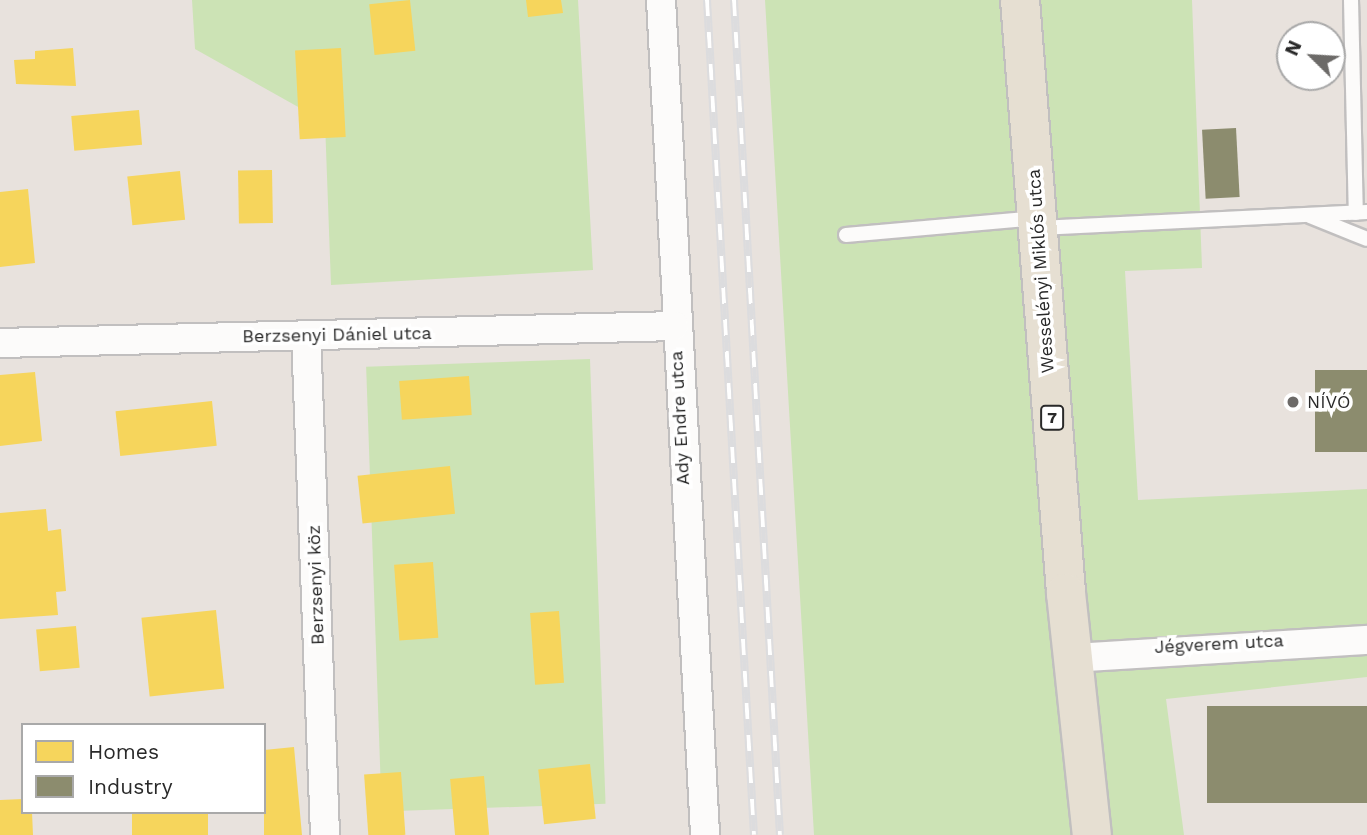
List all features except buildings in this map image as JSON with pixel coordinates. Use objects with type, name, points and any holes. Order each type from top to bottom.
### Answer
[{"type":"main road","name":"Wesselényi Miklós utca","points":[[1020,0],[1072,658],[1092,835]]},
{"type":"street","name":"Ady Endre utca","points":[[661,0],[674,326],[705,835]]},
{"type":"street","name":"Berzsenyi Dániel utca","points":[[0,343],[674,326]]},
{"type":"street","name":"Berzsenyi köz","points":[[306,335],[325,835]]},
{"type":"street","name":"Jégverem utca","points":[[1072,658],[1367,640]]},
{"type":"lane","points":[[846,235],[1037,223],[1362,213],[1351,0]]},
{"type":"lane","points":[[1309,215],[1367,239]]},
{"type":"green space","points":[[192,0],[578,0],[593,270],[331,285],[325,122],[195,49]]},
{"type":"green space","points":[[765,0],[1192,0],[1202,268],[1125,271],[1138,500],[1367,489],[1367,677],[1166,699],[1184,835],[814,835]]},
{"type":"green space","points":[[590,359],[606,804],[382,812],[366,367]]},
{"type":"railway","points":[[707,0],[754,835]]},
{"type":"railway","points":[[734,0],[780,835]]},
{"type":"place","name":"NÍVÓ","points":[[1293,402]]}]
